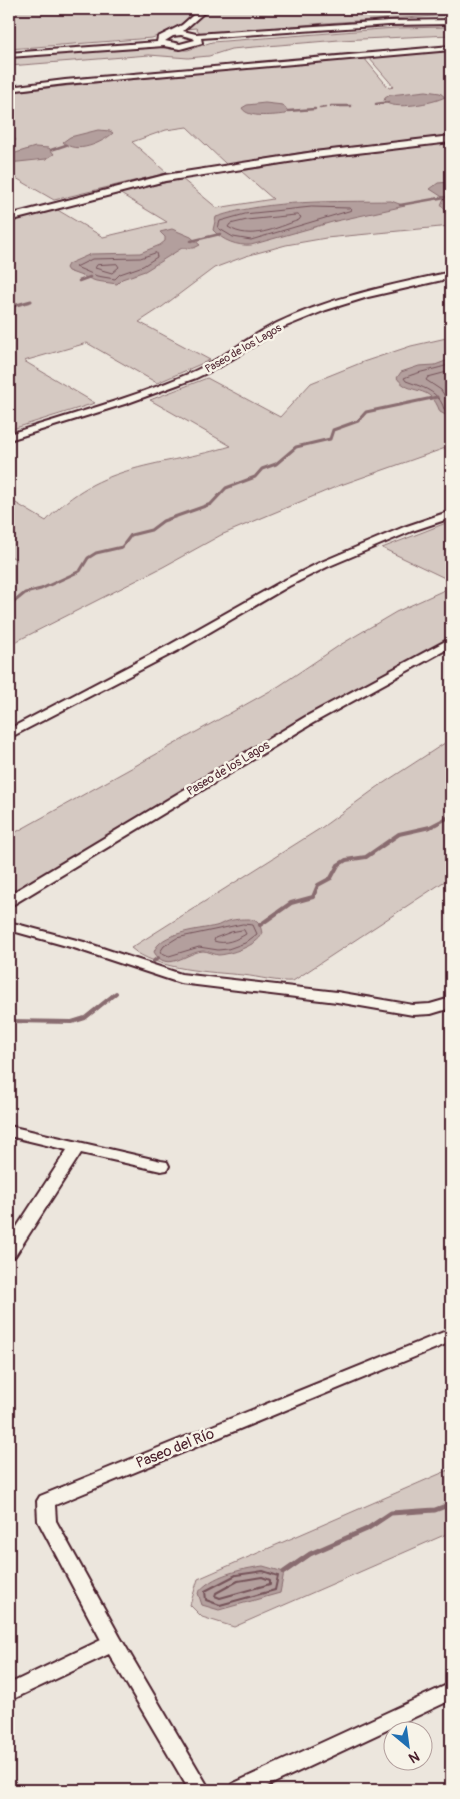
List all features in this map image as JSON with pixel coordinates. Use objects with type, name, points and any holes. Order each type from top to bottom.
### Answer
[{"type":"street","points":[[162,42],[185,26],[204,9]]},
{"type":"street","points":[[171,34],[195,37],[451,23]]},
{"type":"street","points":[[185,26],[195,37]]},
{"type":"street","points":[[9,53],[162,42],[185,46],[194,44],[195,37]]},
{"type":"street","points":[[9,89],[65,82],[451,48]]},
{"type":"street","points":[[9,218],[165,178],[314,155],[451,139]]},
{"type":"street","name":"Paseo de los Lagos","points":[[9,437],[195,375],[224,360],[261,336],[313,311],[362,296],[451,275]]},
{"type":"street","points":[[9,734],[175,647],[285,584],[323,565],[400,532],[451,514]]},
{"type":"street","name":"Paseo de los Lagos","points":[[9,901],[309,720],[451,642]]},
{"type":"street","points":[[9,926],[79,945],[180,978],[337,997],[413,1010],[431,1009],[451,1003]]},
{"type":"street","points":[[9,1131],[76,1148],[161,1166]]},
{"type":"street","points":[[9,1252],[76,1148]]},
{"type":"street","name":"Paseo del Río","points":[[200,1790],[113,1643],[47,1521],[46,1501],[451,1335]]},
{"type":"street","points":[[9,1692],[113,1643]]},
{"type":"street","points":[[239,1790],[451,1691]]},
{"type":"shaded area","points":[[9,9],[451,9],[451,15],[201,34],[196,28],[173,30],[152,38],[9,49]]},
{"type":"shaded area","points":[[451,27],[451,35],[339,40],[231,49],[209,56],[188,58],[149,55],[9,66],[9,58],[156,46],[188,50],[212,42],[395,28]]},
{"type":"shaded area","points":[[451,51],[451,135],[304,152],[227,165],[187,127],[166,130],[132,142],[167,173],[54,200],[9,174],[9,147],[16,140],[9,132],[9,92],[364,58],[389,88],[394,87],[369,58]]},
{"type":"shaded area","points":[[451,143],[451,226],[326,238],[286,245],[246,256],[214,268],[139,322],[210,360],[157,383],[87,343],[24,361],[95,403],[9,430],[9,222],[56,209],[103,237],[167,222],[119,193],[182,179],[217,208],[273,199],[241,171],[307,160]]},
{"type":"shaded area","points":[[451,337],[451,446],[338,486],[221,535],[163,567],[9,645],[9,567],[17,560],[9,555],[9,499],[46,521],[66,502],[88,487],[110,477],[132,469],[231,446],[150,400],[207,378],[280,417],[311,383],[363,362],[411,346]]},
{"type":"shaded area","points":[[451,521],[451,581],[382,548],[446,523]]},
{"type":"shaded area","points":[[451,587],[451,637],[359,687],[9,896],[9,836],[279,686],[340,645],[396,612]]},
{"type":"shaded area","points":[[451,739],[451,877],[293,981],[184,969],[155,961],[131,948],[321,828],[379,786]]},
{"type":"shaded area","points":[[451,1469],[451,1532],[234,1627],[202,1617],[190,1605],[198,1579]]},
{"type":"water","points":[[426,91],[440,93],[445,97],[423,104],[404,106],[389,104],[384,101],[390,95]]},
{"type":"water","points":[[265,103],[283,105],[288,111],[286,114],[256,115],[250,114],[242,108],[247,105]]},
{"type":"water","points":[[98,130],[113,133],[96,144],[82,148],[68,146],[63,142],[70,137]]},
{"type":"water","points":[[35,147],[49,148],[54,154],[46,159],[9,163],[9,155]]},
{"type":"water","points":[[451,182],[451,210],[444,209],[441,205],[444,198],[430,189],[438,183]]},
{"type":"water","points":[[391,201],[405,206],[336,221],[251,245],[230,242],[213,230],[216,217],[258,207],[280,204]]},
{"type":"water","points":[[172,229],[191,237],[200,245],[194,248],[182,248],[145,271],[122,279],[117,284],[96,281],[68,271],[66,268],[68,264],[91,254],[140,253],[160,245],[165,241],[165,237],[160,232]]},
{"type":"water","points":[[451,359],[451,418],[440,412],[431,397],[402,384],[397,378],[401,372],[419,366],[435,365]]},
{"type":"water","points":[[232,920],[255,920],[261,928],[262,934],[255,942],[236,951],[218,955],[207,951],[197,952],[171,962],[159,958],[154,952],[164,940],[180,933],[216,926]]},
{"type":"water","points":[[263,1566],[284,1572],[280,1593],[219,1610],[202,1605],[198,1593],[211,1582],[237,1571]]},
{"type":"waterway","points":[[376,104],[389,102]]},
{"type":"waterway","points":[[331,106],[351,106]]},
{"type":"waterway","points":[[320,108],[326,107]]},
{"type":"waterway","points":[[288,111],[315,109]]},
{"type":"waterway","points":[[51,150],[66,145]]},
{"type":"waterway","points":[[400,205],[451,196]]},
{"type":"waterway","points":[[191,241],[220,234]]},
{"type":"waterway","points":[[79,281],[90,277]]},
{"type":"waterway","points":[[9,307],[31,301]]},
{"type":"waterway","points":[[9,606],[25,593],[41,589],[80,571],[88,558],[96,553],[122,547],[131,535],[151,530],[163,521],[211,504],[226,488],[255,477],[262,469],[276,464],[296,447],[330,439],[333,430],[358,421],[366,412],[437,397]]},
{"type":"waterway","points":[[260,925],[291,903],[313,897],[318,885],[331,878],[338,865],[346,860],[366,857],[399,834],[430,827],[451,816]]},
{"type":"waterway","points":[[154,961],[158,958]]},
{"type":"waterway","points":[[9,1021],[72,1022],[85,1018],[116,993]]},
{"type":"waterway","points":[[284,1572],[310,1554],[367,1529],[391,1513],[435,1510],[451,1504]]}]
